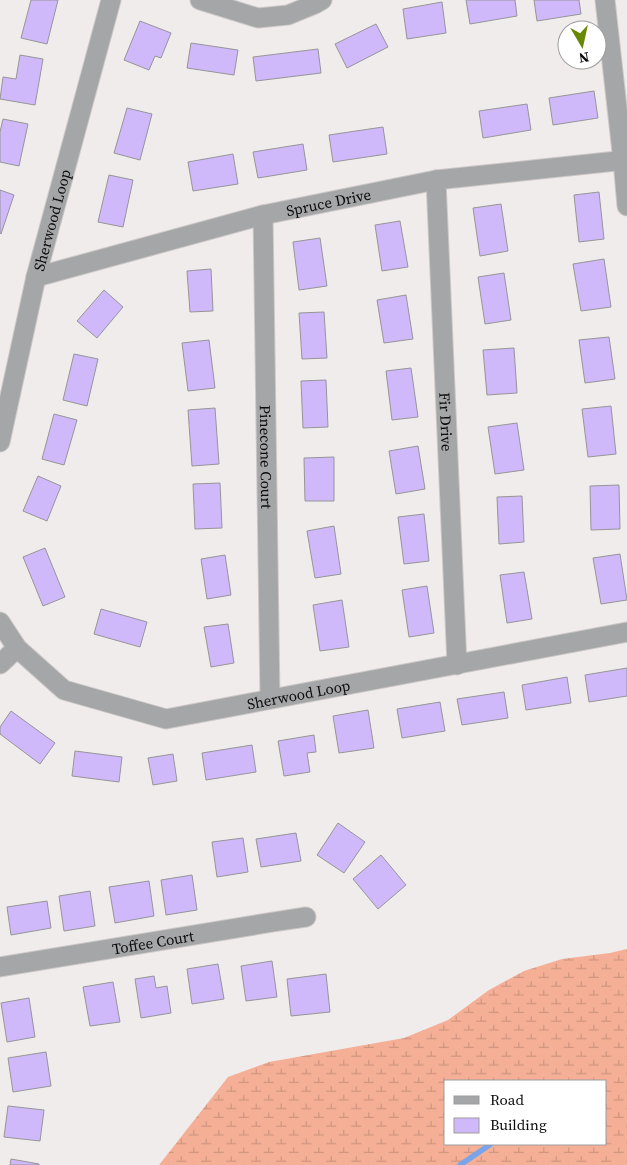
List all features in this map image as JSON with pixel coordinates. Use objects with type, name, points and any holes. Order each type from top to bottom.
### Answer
[{"type":"street","name":"Sherwood Loop","points":[[0,442],[36,276],[111,0]]},
{"type":"street","points":[[200,0],[258,18],[288,15],[322,0]]},
{"type":"street","points":[[605,0],[625,160],[627,206]]},
{"type":"street","name":"Spruce Drive","points":[[36,276],[263,215],[436,180],[625,160]]},
{"type":"street","name":"Fir Drive","points":[[436,180],[457,665]]},
{"type":"street","name":"Pinecone Court","points":[[263,215],[270,699]]},
{"type":"street","name":"Sherwood Loop","points":[[0,622],[17,648],[64,690],[166,719],[627,632]]},
{"type":"street","points":[[0,664],[17,648]]},
{"type":"street","name":"Toffee Court","points":[[0,967],[306,917]]},
{"type":"green space","points":[[627,949],[627,1165],[159,1165],[228,1077],[269,1062],[404,1038],[448,1020],[489,990],[524,971],[562,959]]},
{"type":"building","points":[[31,0],[58,0],[47,44],[21,38]]},
{"type":"building","points":[[466,0],[515,0],[517,16],[470,24]]},
{"type":"building","points":[[534,0],[579,0],[581,14],[537,21]]},
{"type":"building","points":[[442,2],[446,33],[407,39],[403,9]]},
{"type":"building","points":[[140,21],[171,33],[161,58],[155,56],[149,70],[124,60]]},
{"type":"building","points":[[376,24],[388,47],[347,68],[335,44]]},
{"type":"building","points":[[191,43],[238,50],[234,75],[187,68]]},
{"type":"building","points":[[318,49],[321,73],[256,81],[253,57]]},
{"type":"building","points":[[20,55],[43,59],[35,105],[0,99],[3,77],[16,79]]},
{"type":"building","points":[[594,91],[598,118],[553,125],[549,98]]},
{"type":"building","points":[[527,104],[531,130],[483,138],[479,111]]},
{"type":"building","points":[[127,108],[152,114],[140,160],[114,153]]},
{"type":"building","points":[[3,119],[28,124],[19,166],[0,162],[0,132]]},
{"type":"building","points":[[383,127],[387,154],[333,162],[329,135]]},
{"type":"building","points":[[303,144],[307,170],[258,178],[253,152]]},
{"type":"building","points":[[233,154],[238,184],[193,191],[188,162]]},
{"type":"building","points":[[109,175],[133,180],[123,227],[98,222]]},
{"type":"building","points":[[0,190],[14,195],[1,234],[0,233]]},
{"type":"building","points":[[599,192],[604,239],[579,242],[574,195]]},
{"type":"building","points":[[501,204],[508,251],[480,256],[473,208]]},
{"type":"building","points":[[400,221],[408,267],[382,271],[375,225]]},
{"type":"building","points":[[320,238],[327,286],[299,290],[293,242]]},
{"type":"building","points":[[604,259],[611,307],[581,311],[573,264]]},
{"type":"building","points":[[211,269],[213,311],[190,312],[187,271]]},
{"type":"building","points":[[504,273],[511,320],[485,324],[478,277]]},
{"type":"building","points":[[104,290],[123,307],[97,338],[77,321]]},
{"type":"building","points":[[406,295],[413,339],[384,343],[377,300]]},
{"type":"building","points":[[324,312],[327,358],[302,359],[299,313]]},
{"type":"building","points":[[609,337],[615,379],[585,383],[579,340]]},
{"type":"building","points":[[209,340],[215,388],[188,391],[182,343]]},
{"type":"building","points":[[514,348],[517,393],[487,395],[483,350]]},
{"type":"building","points":[[74,354],[98,359],[87,406],[63,400]]},
{"type":"building","points":[[411,368],[418,417],[392,420],[386,371]]},
{"type":"building","points":[[326,380],[328,427],[303,428],[301,381]]},
{"type":"building","points":[[611,406],[616,454],[588,457],[582,409]]},
{"type":"building","points":[[215,408],[219,464],[192,466],[188,410]]},
{"type":"building","points":[[54,414],[77,420],[64,465],[42,459]]},
{"type":"building","points":[[517,423],[524,470],[495,474],[488,427]]},
{"type":"building","points":[[418,446],[425,489],[396,494],[389,451]]},
{"type":"building","points":[[334,457],[334,501],[305,501],[304,458]]},
{"type":"building","points":[[38,476],[61,486],[47,521],[23,511]]},
{"type":"building","points":[[220,483],[222,528],[195,529],[193,484]]},
{"type":"building","points":[[619,485],[620,529],[591,530],[590,486]]},
{"type":"building","points":[[522,496],[524,542],[499,544],[497,497]]},
{"type":"building","points":[[424,514],[429,561],[404,564],[398,517]]},
{"type":"building","points":[[334,526],[341,574],[315,578],[307,531]]},
{"type":"building","points":[[45,548],[65,597],[43,606],[23,557]]},
{"type":"building","points":[[620,554],[627,600],[601,604],[593,558]]},
{"type":"building","points":[[225,555],[231,595],[207,599],[201,559]]},
{"type":"building","points":[[524,572],[532,619],[507,623],[500,575]]},
{"type":"building","points":[[427,586],[434,633],[409,637],[402,590]]},
{"type":"building","points":[[342,600],[349,647],[320,651],[313,605]]},
{"type":"building","points":[[101,609],[147,622],[140,647],[94,634]]},
{"type":"building","points":[[228,624],[234,663],[211,667],[204,627]]},
{"type":"building","points":[[627,668],[627,696],[589,702],[585,675]]},
{"type":"building","points":[[567,677],[571,703],[526,710],[522,685]]},
{"type":"building","points":[[504,692],[508,718],[462,725],[457,699]]},
{"type":"building","points":[[440,702],[445,731],[402,738],[397,709]]},
{"type":"building","points":[[368,710],[374,748],[339,753],[333,716]]},
{"type":"building","points":[[11,711],[55,743],[40,764],[0,734],[0,727]]},
{"type":"building","points":[[314,735],[316,752],[307,753],[310,772],[284,776],[278,741]]},
{"type":"building","points":[[252,745],[256,772],[206,780],[202,753]]},
{"type":"building","points":[[75,751],[122,757],[119,782],[72,776]]},
{"type":"building","points":[[173,754],[177,781],[153,785],[148,758]]},
{"type":"building","points":[[338,823],[365,842],[344,873],[317,855]]},
{"type":"building","points":[[296,833],[301,861],[261,867],[256,839]]},
{"type":"building","points":[[243,838],[248,872],[217,877],[212,842]]},
{"type":"building","points":[[381,855],[406,885],[378,909],[353,879]]},
{"type":"building","points":[[192,875],[197,910],[166,915],[161,880]]},
{"type":"building","points":[[149,881],[154,916],[115,923],[109,887]]},
{"type":"building","points":[[90,891],[95,926],[64,931],[59,896]]},
{"type":"building","points":[[47,901],[51,928],[11,935],[7,907]]},
{"type":"building","points":[[272,961],[277,997],[246,1001],[241,966]]},
{"type":"building","points":[[218,964],[224,999],[192,1004],[187,969]]},
{"type":"building","points":[[326,974],[330,1012],[291,1016],[287,979]]},
{"type":"building","points":[[154,976],[156,988],[167,986],[171,1013],[141,1018],[135,979]]},
{"type":"building","points":[[113,982],[120,1022],[90,1026],[83,987]]},
{"type":"building","points":[[29,998],[35,1037],[7,1042],[1,1003]]},
{"type":"building","points":[[46,1052],[51,1086],[13,1092],[8,1058]]},
{"type":"building","points":[[8,1106],[44,1110],[40,1141],[4,1137]]},
{"type":"building","points":[[11,1159],[39,1164],[39,1165],[10,1165]]},
{"type":"waterway","points":[[460,1165],[490,1145]]}]
